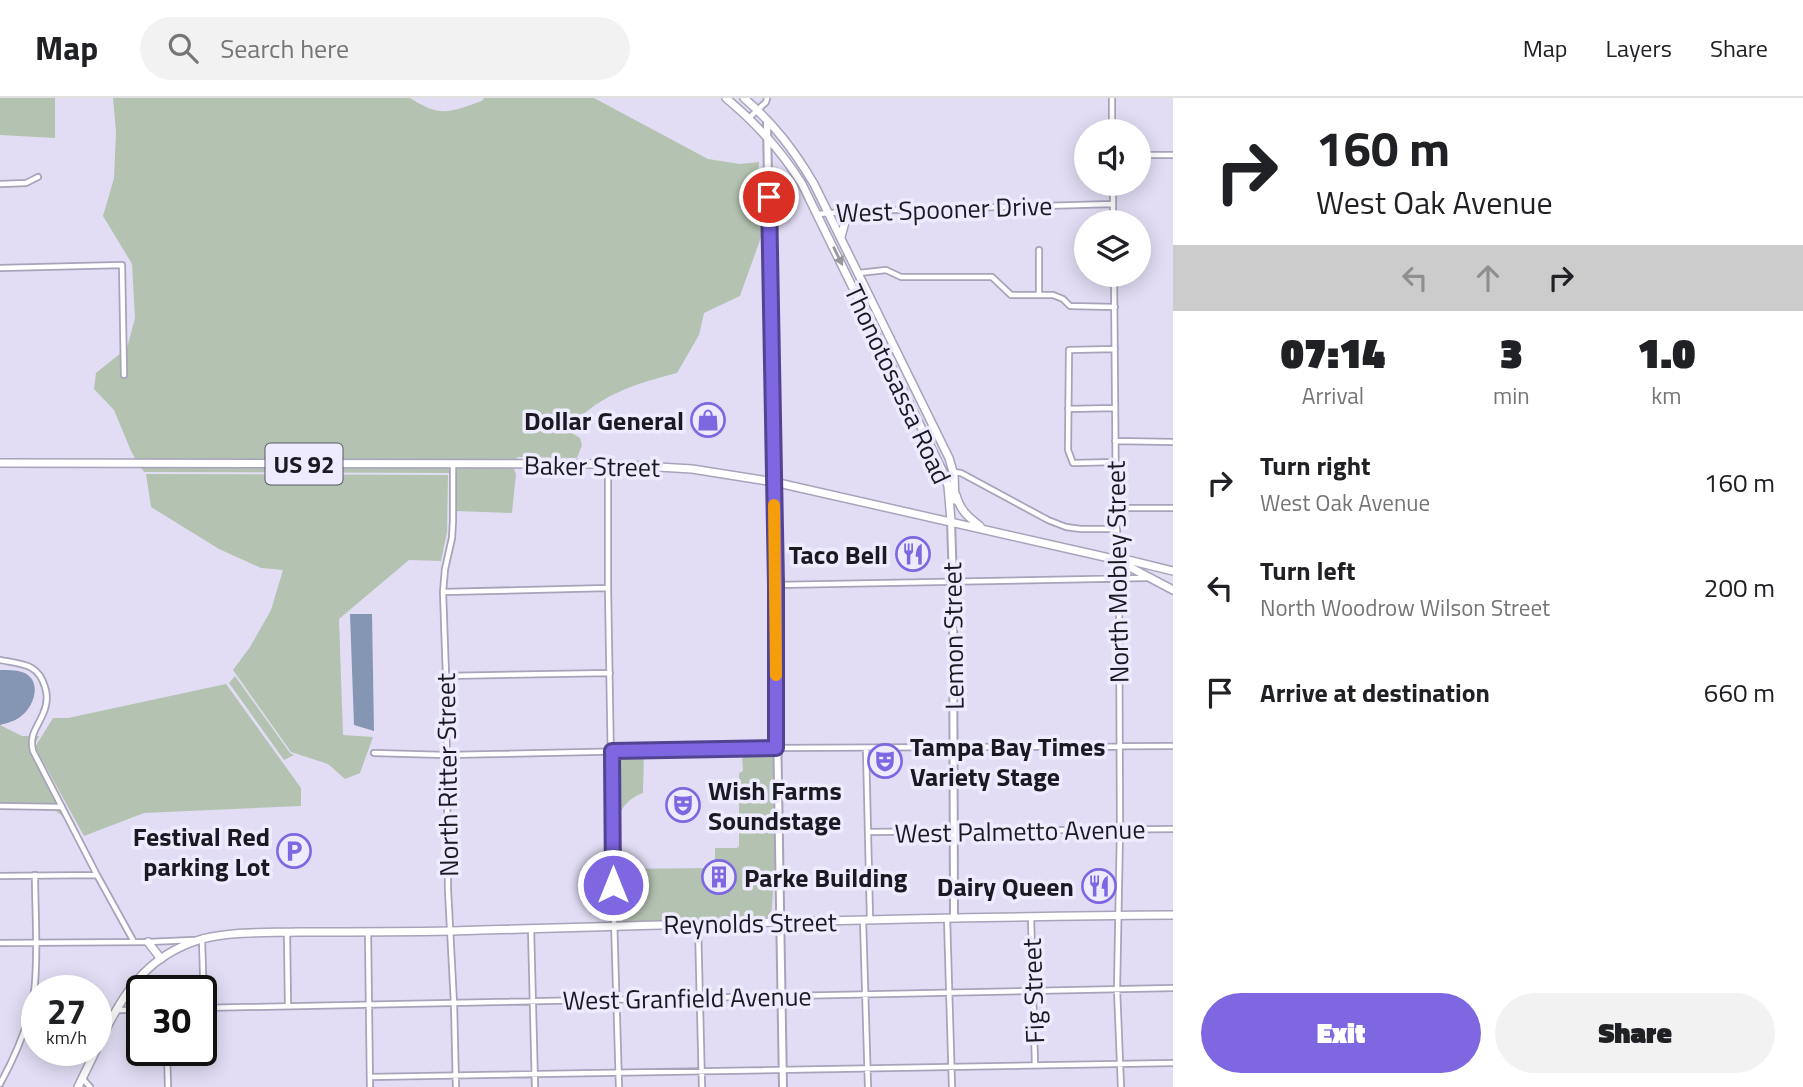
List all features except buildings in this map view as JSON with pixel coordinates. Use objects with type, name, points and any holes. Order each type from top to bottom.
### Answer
[{"type":"main road","name":"Thonotosassa Road","points":[[726,98],[768,137],[791,166],[818,214],[936,457],[948,486],[951,521]]},
{"type":"main road","name":"Thonotosassa Road","points":[[744,98],[767,118],[804,166],[859,273],[949,458],[956,495],[951,521]]},
{"type":"main road","points":[[841,238],[845,222],[856,211]]},
{"type":"main road","points":[[936,457],[953,472],[948,486]]},
{"type":"main road","name":"Baker Street","points":[[0,463],[608,464],[692,469],[774,482],[1173,571]]},
{"type":"main road","points":[[956,495],[966,515],[983,528]]},
{"type":"main road","name":"US 92","points":[[1118,560],[1173,590]]},
{"type":"main road","name":"Reynolds Street","points":[[112,1016],[130,987],[161,959],[202,939],[239,934],[1173,915]]},
{"type":"main road","points":[[148,942],[161,959]]},
{"type":"main road","name":"Reynolds Street","points":[[78,1087],[89,1066]]},
{"type":"street","points":[[749,118],[767,98]]},
{"type":"street","points":[[1112,98],[1112,119]]},
{"type":"street","points":[[767,118],[783,1087]]},
{"type":"street","points":[[1151,155],[1173,155]]},
{"type":"street","points":[[0,184],[26,183],[38,177]]},
{"type":"street","points":[[1113,196],[1113,210]]},
{"type":"street","name":"West Spooner Drive","points":[[818,214],[1113,204]]},
{"type":"street","points":[[1038,250],[1039,295]]},
{"type":"street","points":[[0,268],[122,265],[124,375]]},
{"type":"street","points":[[859,273],[887,270],[901,277],[992,277],[1008,294],[1058,296],[1070,306],[1115,307]]},
{"type":"street","name":"North Mobley Street","points":[[1114,287],[1120,830],[1117,989]]},
{"type":"street","points":[[1115,349],[1069,351],[1068,450],[1073,463],[1116,463]]},
{"type":"street","points":[[1068,409],[1115,408]]},
{"type":"street","points":[[1115,441],[1173,442]]},
{"type":"street","name":"North Ritter Street","points":[[453,464],[452,538],[443,592],[456,1087]]},
{"type":"street","points":[[608,464],[608,589],[619,1087]]},
{"type":"street","points":[[953,472],[961,473],[1066,527],[1117,529]]},
{"type":"street","points":[[1116,508],[1173,508]]},
{"type":"street","name":"Lemon Street","points":[[950,918],[954,832],[951,521]]},
{"type":"street","points":[[776,585],[1150,578]]},
{"type":"street","points":[[443,592],[608,589]]},
{"type":"street","points":[[0,660],[31,667],[41,677],[46,689],[46,705],[32,735],[33,751],[134,942]]},
{"type":"street","points":[[446,676],[610,673]]},
{"type":"street","points":[[374,753],[446,755],[776,748],[1173,746]]},
{"type":"street","points":[[866,748],[868,832],[865,994],[868,1087]]},
{"type":"street","points":[[0,806],[62,807]]},
{"type":"street","name":"West Palmetto Avenue","points":[[868,832],[1173,829]]},
{"type":"street","points":[[0,1084],[26,1028],[35,985],[35,875]]},
{"type":"street","points":[[0,876],[97,875]]},
{"type":"street","name":"Fig Street","points":[[1031,917],[1035,1065]]},
{"type":"street","points":[[950,918],[952,1087]]},
{"type":"street","points":[[698,924],[702,1087]]},
{"type":"street","points":[[531,928],[535,1087]]},
{"type":"street","points":[[368,931],[370,1087]]},
{"type":"street","points":[[286,933],[288,1006]]},
{"type":"street","points":[[202,939],[203,975]]},
{"type":"street","name":"Reynolds Street","points":[[0,943],[202,939]]},
{"type":"street","name":"West Granfield Avenue","points":[[217,1008],[1173,988]]},
{"type":"street","points":[[1117,989],[1121,1087]]},
{"type":"street","points":[[115,1010],[126,1010]]},
{"type":"street","points":[[370,1077],[1173,1063]]},
{"type":"street","points":[[167,1066],[168,1087]]},
{"type":"street","points":[[83,1078],[90,1087]]},
{"type":"green space","points":[[0,98],[55,98],[55,138],[0,135]]},
{"type":"green space","points":[[113,98],[410,98],[438,111],[446,111],[471,105],[484,98],[594,98],[708,159],[740,164],[759,162],[756,201],[765,226],[740,296],[704,313],[699,335],[677,373],[616,393],[590,409],[566,432],[580,438],[582,445],[577,458],[518,457],[514,461],[136,460],[114,410],[94,389],[96,373],[127,348],[135,318],[132,264],[103,216],[114,178],[116,132]]},
{"type":"green space","points":[[140,466],[450,467],[450,473],[144,472]]},
{"type":"green space","points":[[456,467],[513,467],[516,474],[512,513],[456,511]]},
{"type":"green space","points":[[146,474],[448,475],[447,532],[441,561],[409,560],[339,619],[343,735],[373,737],[360,773],[345,779],[328,764],[291,752],[233,670],[271,610],[283,570],[261,568],[219,549],[151,507]]},
{"type":"green space","points":[[235,676],[294,755],[284,760],[229,683]]},
{"type":"green space","points":[[226,684],[301,788],[301,806],[144,813],[84,836],[35,747],[53,718],[68,718]]},
{"type":"green space","points":[[0,725],[22,736],[39,736],[33,748],[76,826],[53,809],[0,807]]},
{"type":"green space","points":[[773,753],[776,851],[771,919],[623,922],[618,869],[715,868],[715,848],[739,846],[739,773],[743,771],[742,754]]},
{"type":"green space","points":[[644,754],[643,793],[628,802],[617,819],[616,755]]},
{"type":"water","points":[[350,614],[372,614],[374,731],[354,725]]},
{"type":"water","points":[[0,670],[22,672],[29,676],[35,687],[30,707],[16,720],[0,725]]},
{"type":"slow traffic","points":[[774,505],[776,675]]},
{"type":"place","name":"Dollar General","points":[[708,420]]},
{"type":"place","name":"Taco Bell","points":[[913,554]]},
{"type":"place","name":"Tampa Bay Times Variety Stage","points":[[885,761]]},
{"type":"place","name":"Wish Farms Soundstage","points":[[683,805]]},
{"type":"place","name":"Festival Red parking Lot","points":[[294,851]]},
{"type":"place","name":"Parke Building","points":[[719,877]]},
{"type":"place","name":"Dairy Queen","points":[[1099,886]]},
{"type":"route","points":[[613,885],[612,751],[776,748],[769,197]]}]
